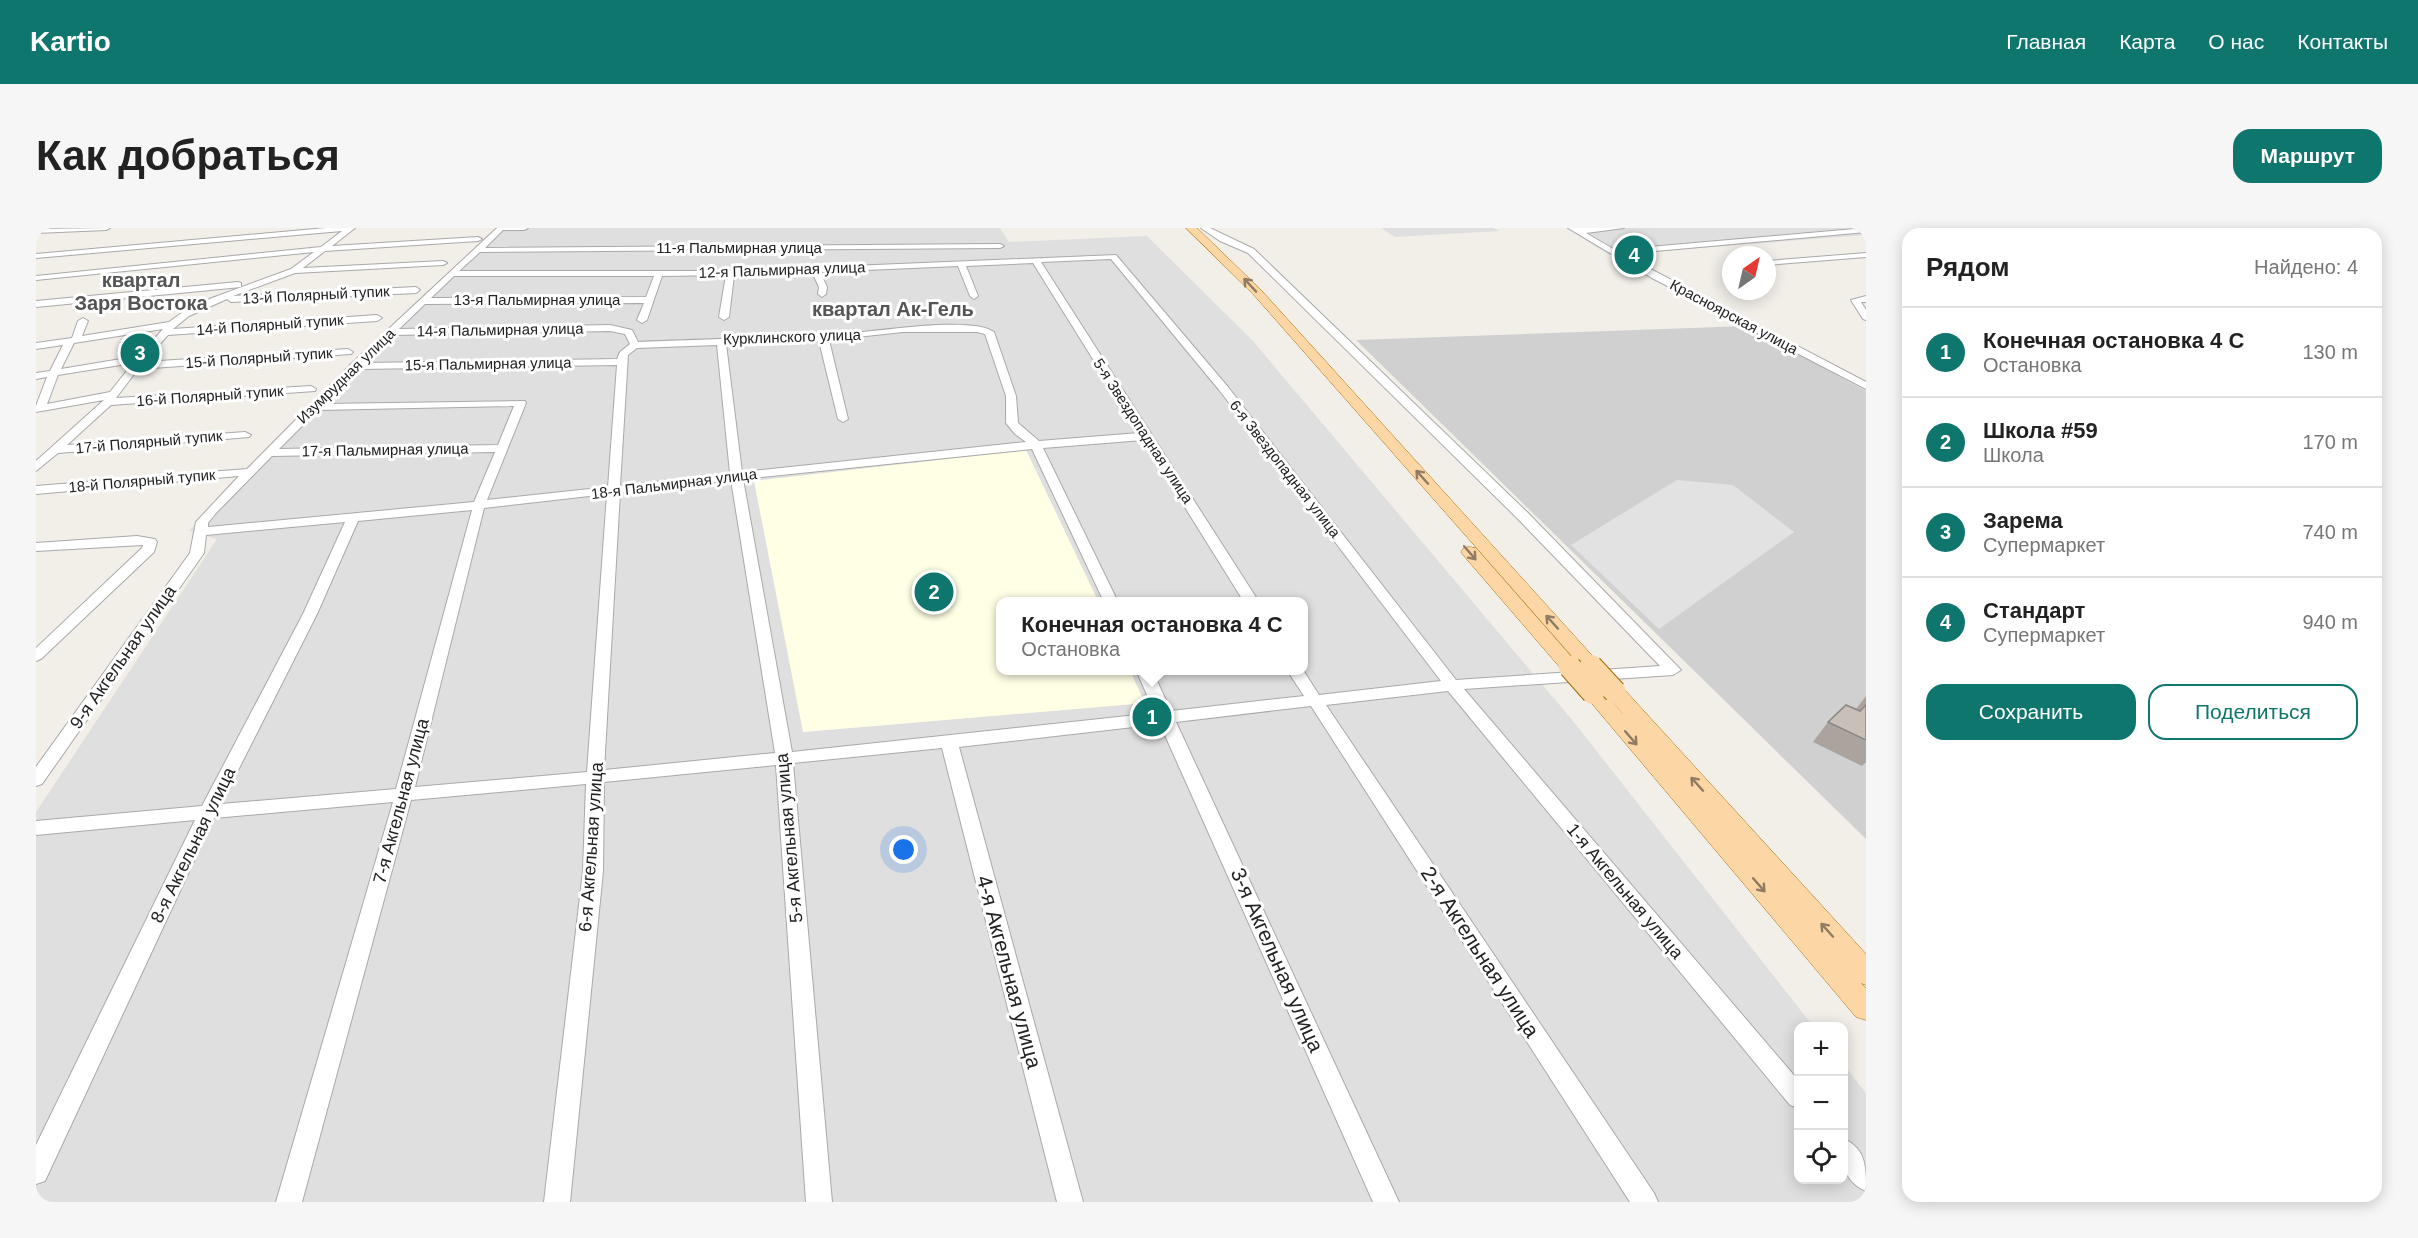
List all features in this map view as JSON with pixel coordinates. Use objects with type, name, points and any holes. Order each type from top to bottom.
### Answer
[{"type":"main road","points":[[1179,228],[1272,327],[1570,667],[1604,693],[1866,973]]},
{"type":"main road","points":[[1191,228],[1218,250],[1257,292],[1591,666],[1604,693],[1866,1008]]},
{"type":"street","points":[[36,231],[42,228]]},
{"type":"street","points":[[36,231],[106,228]]},
{"type":"street","points":[[36,467],[110,399],[163,333],[186,314],[215,300],[294,271],[351,228]]},
{"type":"street","points":[[36,256],[351,228]]},
{"type":"street","points":[[501,228],[524,228]]},
{"type":"street","name":"Изумрудная улица","points":[[201,532],[202,522],[267,453],[390,332],[425,301],[478,245],[501,228]]},
{"type":"street","points":[[36,828],[949,742],[1452,685],[1673,670],[1522,515],[1251,250],[1223,239],[1205,228]]},
{"type":"street","points":[[1575,230],[1620,228]]},
{"type":"street","name":"Красноярская улица","points":[[1575,230],[1785,345],[1866,386]]},
{"type":"street","points":[[1615,252],[1866,230]]},
{"type":"street","name":"11-я Пальмирная улица","points":[[36,278],[324,249],[478,245],[1000,246]]},
{"type":"street","points":[[1776,262],[1866,255]]},
{"type":"street","name":"6-я Звездопадная улица","points":[[1113,257],[1224,389],[1452,685]]},
{"type":"street","name":"12-я Пальмирная улица","points":[[451,274],[730,273],[1113,257]]},
{"type":"street","name":"5-я Звездопадная улица","points":[[1035,260],[1249,597]]},
{"type":"street","points":[[294,271],[443,263]]},
{"type":"street","points":[[961,264],[974,296]]},
{"type":"street","points":[[815,270],[823,287],[822,294]]},
{"type":"street","points":[[642,320],[659,273]]},
{"type":"street","points":[[724,317],[730,273]]},
{"type":"street","points":[[36,304],[261,283]]},
{"type":"street","name":"13-й Полярный тупик","points":[[215,300],[416,290]]},
{"type":"street","points":[[1855,300],[1866,299]]},
{"type":"street","name":"13-я Пальмирная улица","points":[[425,301],[648,300]]},
{"type":"street","points":[[1855,300],[1866,305]]},
{"type":"street","points":[[1855,300],[1866,316]]},
{"type":"street","name":"14-й Полярный тупик","points":[[163,333],[377,318]]},
{"type":"street","points":[[38,409],[54,373],[83,321]]},
{"type":"street","points":[[36,346],[172,325]]},
{"type":"street","name":"14-я Пальмирная улица","points":[[390,332],[610,328],[629,332],[634,345]]},
{"type":"street","name":"Курклинского улица","points":[[634,345],[864,335],[903,329],[985,330],[989,332],[1011,396],[1012,423],[1019,432],[1036,444]]},
{"type":"street","points":[[822,337],[843,420]]},
{"type":"street","name":"5-я Акгельная улица","points":[[721,340],[736,476],[784,758],[819,1202]]},
{"type":"street","points":[[622,362],[623,354],[634,345]]},
{"type":"street","name":"15-й Полярный тупик","points":[[36,376],[138,362],[348,352]]},
{"type":"street","name":"15-я Пальмирная улица","points":[[355,366],[622,362]]},
{"type":"street","name":"6-я Акгельная улица","points":[[557,1202],[593,871],[595,777],[622,362]]},
{"type":"street","name":"16-й Полярный тупик","points":[[38,409],[110,399],[312,389]]},
{"type":"street","name":"7-я Акгельная улица","points":[[289,1202],[404,794],[479,505],[521,403],[313,407]]},
{"type":"street","name":"17-й Полярный тупик","points":[[54,450],[246,435]]},
{"type":"street","name":"18-я Пальмирная улица","points":[[201,532],[479,505],[1036,444],[1146,436]]},
{"type":"street","points":[[36,447],[65,441]]},
{"type":"street","points":[[1036,444],[1109,597]]},
{"type":"street","name":"17-я Пальмирная улица","points":[[267,453],[503,447]]},
{"type":"street","name":"18-й Полярный тупик","points":[[36,490],[249,472]]},
{"type":"street","name":"8-я Акгельная улица","points":[[36,1172],[208,812],[310,614],[353,518]]},
{"type":"street","name":"9-я Акгельная улица","points":[[36,780],[197,553],[201,532]]},
{"type":"street","points":[[36,547],[136,540],[150,542],[149,549],[36,656]]},
{"type":"street","name":"3-я Акгельная улица","points":[[1146,675],[1386,1202]]},
{"type":"street","points":[[1298,675],[1315,701]]},
{"type":"street","name":"1-я Акгельная улица","points":[[1452,685],[1794,1092]]},
{"type":"street","name":"2-я Акгельная улица","points":[[1315,701],[1646,1202]]},
{"type":"street","name":"4-я Акгельная улица","points":[[949,742],[1070,1202]]},
{"type":"street","points":[[1848,1156],[1866,1178]]},
{"type":"shaded area","points":[[496,228],[1000,228],[1009,242],[1147,236],[1253,341],[1573,721],[1810,1022],[1794,1022],[1794,1184],[1848,1184],[1848,1070],[1866,1093],[1866,1202],[36,1202],[36,812],[217,539],[189,531],[268,447],[371,344]],"holes":[[[1026,450],[1096,597],[1308,597],[1308,675],[1132,675],[1145,703],[803,732]]]},
{"type":"shaded area","points":[[1381,228],[1493,228],[1500,231],[1395,237]]},
{"type":"shaded area","points":[[1566,228],[1866,228],[1866,235],[1609,255]]},
{"type":"shaded area","points":[[1746,326],[1866,391],[1866,839],[1356,340]]},
{"type":"shaded area","points":[[1026,450],[1096,597],[996,597],[996,675],[1132,675],[1145,703],[803,732],[754,481]]},
{"type":"shaded area","points":[[1677,480],[1733,485],[1794,532],[1659,629],[1571,545]]},
{"type":"building","points":[[1846,705],[1860,711],[1866,705],[1866,740],[1828,722]]},
{"type":"place","name":"Стандарт","points":[[1634,255]]},
{"type":"place","name":"Зарема","points":[[140,353]]},
{"type":"place","name":"Школа #59","points":[[934,592]]},
{"type":"place","name":"Конечная остановка 4 С","points":[[1152,717]]},
{"type":"district","name":"квартал Заря Востока","points":[[141,292]]},
{"type":"district","name":"квартал Ак-Гель","points":[[893,309]]}]
